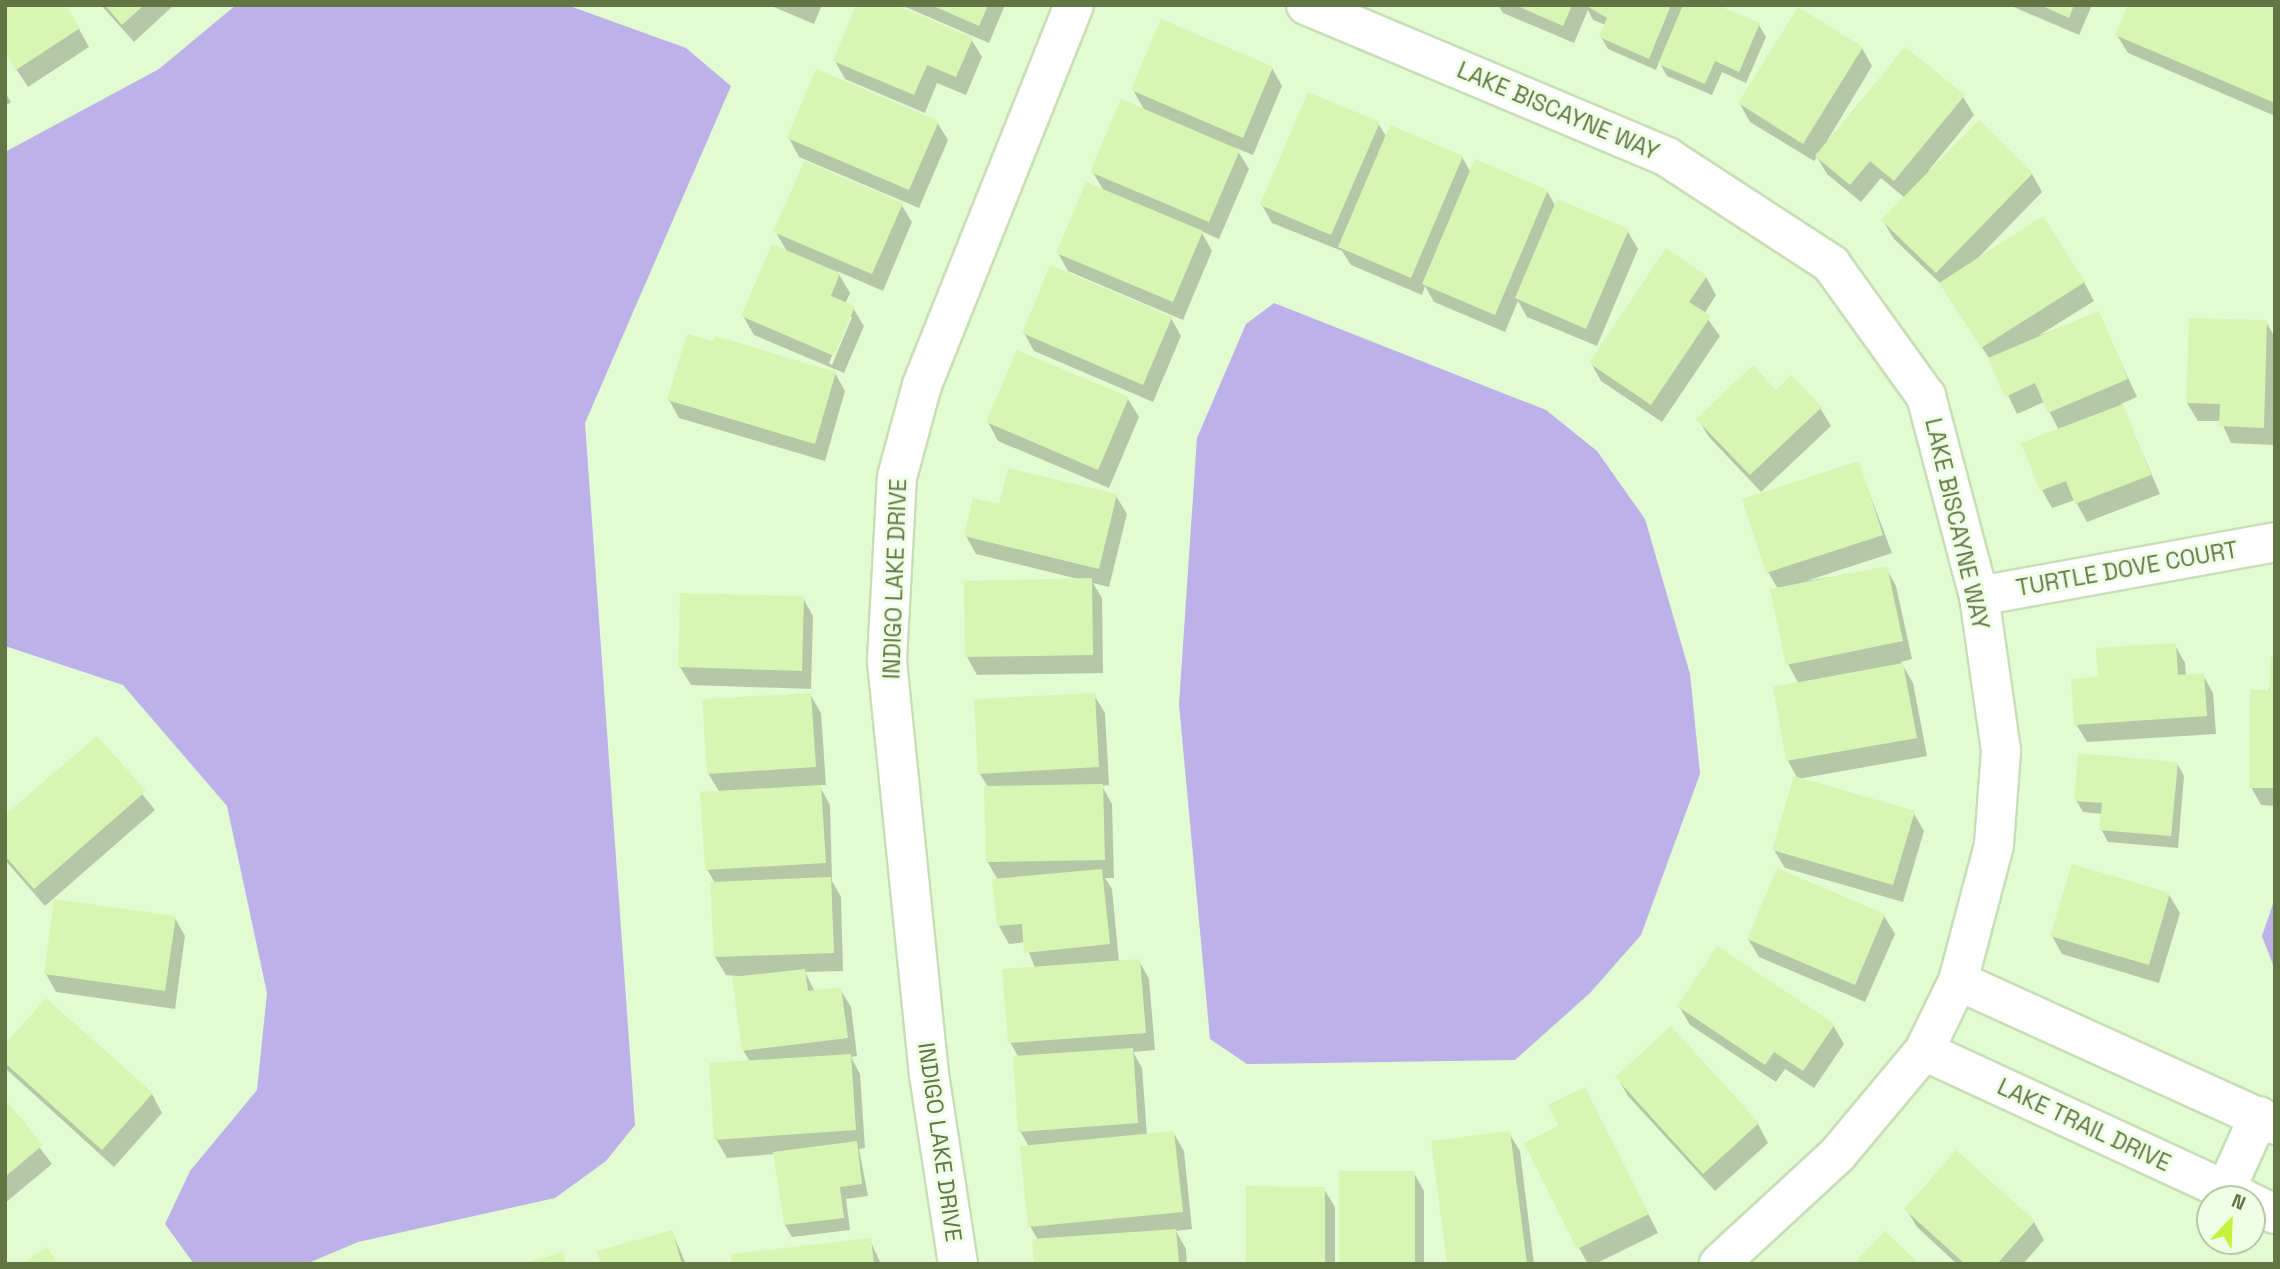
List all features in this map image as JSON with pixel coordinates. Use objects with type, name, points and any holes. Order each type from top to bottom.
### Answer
[{"type":"street","name":"INDIGO LAKE DRIVE","points":[[958,1264],[929,1075],[887,660],[897,477],[922,385],[1074,5]]},
{"type":"street","name":"LAKE BISCAYNE WAY","points":[[1306,5],[1667,157],[1831,264],[1926,396],[1979,596],[2001,751],[1994,845],[1958,981],[1924,1051],[1837,1155],[1719,1264]]},
{"type":"street","name":"TURTLE DOVE COURT","points":[[1979,596],[2275,542]]},
{"type":"street","points":[[1958,981],[2267,1121],[2245,1185]]},
{"type":"street","name":"LAKE TRAIL DRIVE","points":[[1924,1051],[2215,1185]]},
{"type":"shaded area","points":[[5,5],[2275,5],[2275,1264],[5,1264]]},
{"type":"shaded area","points":[[236,5],[567,5],[686,48],[731,86],[585,423],[635,1125],[606,1161],[555,1198],[358,1242],[306,1264],[194,1264],[165,1224],[190,1171],[257,1090],[267,993],[227,806],[123,685],[5,646],[5,152],[159,69]]},
{"type":"shaded area","points":[[1274,303],[1546,410],[1597,451],[1645,519],[1690,674],[1700,774],[1641,935],[1590,993],[1515,1060],[1247,1064],[1210,1039],[1179,704],[1197,438],[1246,324]]},
{"type":"shaded area","points":[[2275,898],[2275,970],[2262,936]]},
{"type":"building","points":[[5,5],[65,5],[80,28],[16,70],[5,53]]},
{"type":"building","points":[[105,5],[144,5],[122,25]]},
{"type":"building","points":[[856,5],[896,5],[973,38],[956,77],[927,65],[914,95],[833,61]]},
{"type":"building","points":[[931,5],[988,5],[979,26]]},
{"type":"building","points":[[1515,5],[1572,5],[1563,26]]},
{"type":"building","points":[[1585,5],[1671,5],[1649,59],[1599,37],[1607,18]]},
{"type":"building","points":[[1683,5],[1717,5],[1760,23],[1739,72],[1715,61],[1705,84],[1658,64]]},
{"type":"building","points":[[2040,5],[2074,5],[2069,18]]},
{"type":"building","points":[[2128,5],[2265,5],[2275,9],[2275,103],[2115,35]]},
{"type":"building","points":[[1798,7],[1863,47],[1803,144],[1738,103]]},
{"type":"building","points":[[1161,19],[1273,67],[1243,138],[1131,90]]},
{"type":"building","points":[[1905,47],[1965,95],[1894,181],[1870,161],[1850,185],[1815,156]]},
{"type":"building","points":[[816,69],[939,121],[909,190],[787,138]]},
{"type":"building","points":[[1308,92],[1380,122],[1331,235],[1260,205]]},
{"type":"building","points":[[1121,99],[1240,150],[1209,222],[1090,172]]},
{"type":"building","points":[[1979,120],[2033,173],[1936,273],[1881,220]]},
{"type":"building","points":[[1390,125],[1463,156],[1411,278],[1338,247]]},
{"type":"building","points":[[1475,159],[1548,190],[1495,315],[1422,284]]},
{"type":"building","points":[[804,161],[903,203],[872,274],[773,232]]},
{"type":"building","points":[[1086,182],[1203,231],[1173,302],[1056,253]]},
{"type":"building","points":[[1557,199],[1629,229],[1586,329],[1515,298]]},
{"type":"building","points":[[2043,216],[2085,282],[1981,348],[1939,283]]},
{"type":"building","points":[[772,244],[840,273],[831,296],[855,306],[834,356],[741,316]]},
{"type":"building","points":[[1666,248],[1707,276],[1689,302],[1711,316],[1651,405],[1589,363]]},
{"type":"building","points":[[1050,265],[1172,317],[1143,385],[1022,333]]},
{"type":"building","points":[[2099,311],[2128,379],[2048,413],[2035,383],[2005,397],[1988,358]]},
{"type":"building","points":[[2189,318],[2267,320],[2264,428],[2219,426],[2220,404],[2186,403]]},
{"type":"building","points":[[687,334],[713,341],[715,336],[836,372],[815,444],[667,400]]},
{"type":"building","points":[[1017,350],[1129,397],[1098,470],[986,422]]},
{"type":"building","points":[[1753,365],[1776,390],[1791,375],[1822,407],[1750,475],[1696,419]]},
{"type":"building","points":[[2123,404],[2151,475],[2075,504],[2066,481],[2040,491],[2021,443]]},
{"type":"building","points":[[1859,461],[1883,535],[1766,573],[1742,499]]},
{"type":"building","points":[[1008,468],[1117,494],[1099,569],[964,536],[973,498],[999,504]]},
{"type":"building","points":[[1887,566],[1903,641],[1786,665],[1770,589]]},
{"type":"building","points":[[1092,578],[1093,655],[965,657],[964,581]]},
{"type":"building","points":[[680,593],[804,596],[802,671],[678,667]]},
{"type":"building","points":[[2176,643],[2178,675],[2204,673],[2207,716],[2074,725],[2071,679],[2098,677],[2096,648]]},
{"type":"building","points":[[2270,657],[2275,657],[2275,788],[2249,788],[2250,690],[2270,690]]},
{"type":"building","points":[[1903,663],[1917,738],[1786,761],[1773,687]]},
{"type":"building","points":[[811,693],[816,767],[707,774],[702,699]]},
{"type":"building","points":[[1095,693],[1099,767],[978,774],[974,699]]},
{"type":"building","points":[[97,736],[146,791],[34,889],[5,856],[5,815]]},
{"type":"building","points":[[2078,753],[2178,762],[2171,836],[2099,830],[2102,803],[2074,801]]},
{"type":"building","points":[[1794,776],[1915,811],[1893,885],[1772,850]]},
{"type":"building","points":[[1103,784],[1105,860],[986,862],[984,786]]},
{"type":"building","points":[[821,785],[826,863],[705,870],[700,792]]},
{"type":"building","points":[[2072,864],[2170,893],[2149,965],[2050,936]]},
{"type":"building","points":[[1777,868],[1885,914],[1855,985],[1747,939]]},
{"type":"building","points":[[1102,869],[1110,944],[1024,953],[1022,924],[997,926],[992,879]]},
{"type":"building","points":[[831,877],[834,953],[714,957],[710,882]]},
{"type":"building","points":[[54,899],[176,916],[165,991],[44,974]]},
{"type":"building","points":[[1717,946],[1835,1024],[1803,1071],[1774,1052],[1765,1065],[1677,1006]]},
{"type":"building","points":[[1140,959],[1146,1033],[1008,1043],[1002,969]]},
{"type":"building","points":[[805,969],[808,991],[841,987],[848,1038],[742,1051],[732,977]]},
{"type":"building","points":[[46,998],[153,1093],[102,1150],[5,1063],[5,1044]]},
{"type":"building","points":[[1671,1026],[1759,1123],[1703,1174],[1615,1077]]},
{"type":"building","points":[[1133,1048],[1138,1123],[1018,1132],[1013,1056]]},
{"type":"building","points":[[851,1054],[856,1130],[714,1140],[709,1063]]},
{"type":"building","points":[[1585,1087],[1649,1214],[1577,1249],[1524,1143],[1558,1126],[1548,1105]]},
{"type":"building","points":[[5,1099],[43,1145],[5,1177]]},
{"type":"building","points":[[1174,1131],[1183,1212],[1028,1227],[1020,1146]]},
{"type":"building","points":[[1510,1131],[1527,1264],[1447,1264],[1431,1141]]},
{"type":"building","points":[[857,1141],[862,1184],[840,1187],[844,1218],[784,1225],[773,1152]]},
{"type":"building","points":[[1956,1150],[2035,1221],[1997,1264],[1965,1264],[1904,1209]]},
{"type":"building","points":[[1339,1171],[1415,1171],[1415,1264],[1339,1264]]},
{"type":"building","points":[[1246,1186],[1325,1187],[1325,1264],[1246,1264]]},
{"type":"building","points":[[1176,1229],[1179,1264],[1034,1264],[1032,1239]]},
{"type":"building","points":[[672,1230],[682,1264],[601,1264],[597,1251]]},
{"type":"building","points":[[1885,1231],[1919,1264],[1853,1264]]},
{"type":"building","points":[[871,1238],[874,1264],[732,1264],[731,1254]]},
{"type":"building","points":[[47,1247],[59,1264],[22,1264]]},
{"type":"building","points":[[563,1252],[566,1264],[525,1264],[525,1263]]}]
